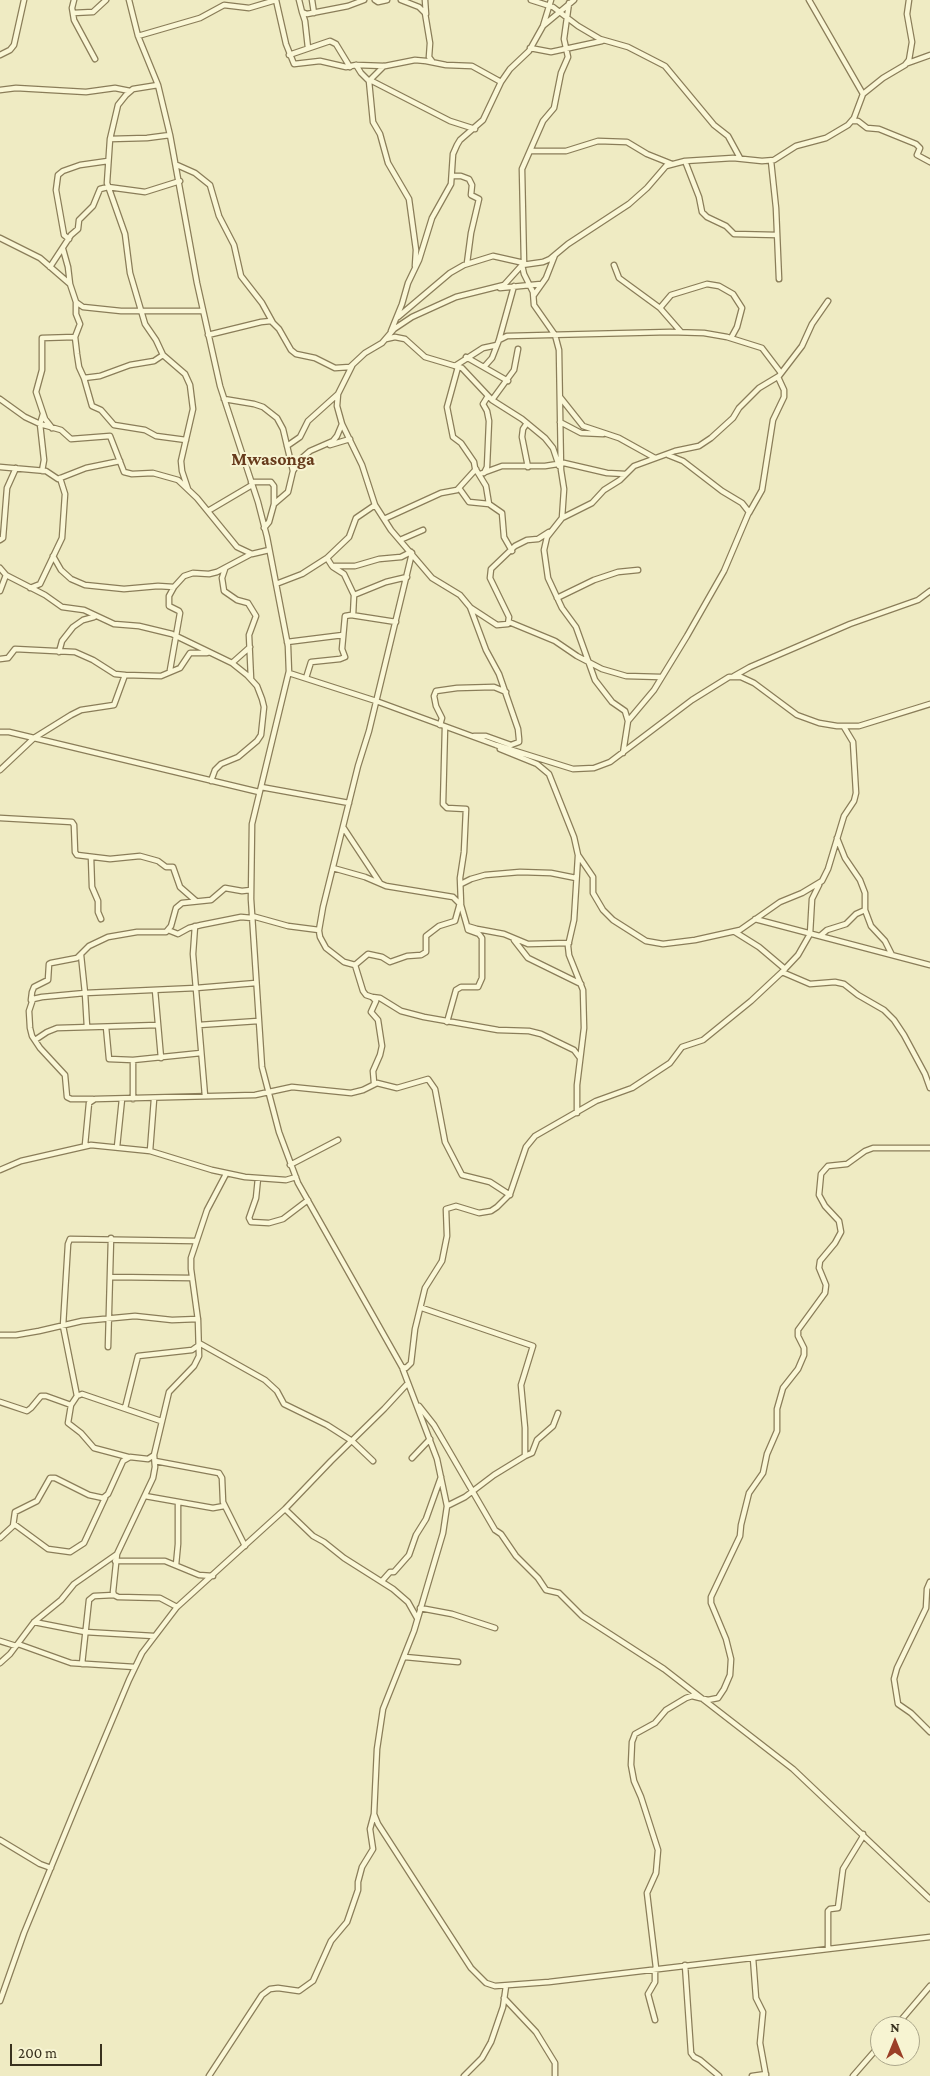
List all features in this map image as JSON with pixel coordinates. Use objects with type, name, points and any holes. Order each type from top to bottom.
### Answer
[{"type":"street","points":[[0,55],[10,50],[14,45],[24,0]]},
{"type":"street","points":[[68,0],[95,59]]},
{"type":"street","points":[[73,10],[74,0]]},
{"type":"street","points":[[73,10],[93,12],[106,0]]},
{"type":"street","points":[[129,0],[138,36],[158,86],[177,165],[208,335],[224,399],[252,483],[264,528],[287,642],[289,671],[252,824],[250,890],[258,1021],[262,1067],[267,1091],[290,1165],[402,1367],[442,1475],[446,1506],[443,1533],[405,1657],[383,1709],[377,1749],[374,1814],[370,1829],[374,1849],[362,1867],[358,1890],[347,1922],[331,1941],[313,1981],[299,1991],[278,1988],[262,1995],[209,2076]]},
{"type":"street","points":[[138,36],[200,18],[224,5],[249,8],[276,0],[292,62],[296,65],[320,61],[343,67],[356,65],[385,66],[415,60],[446,65],[472,66],[501,82]]},
{"type":"street","points":[[299,0],[305,21],[308,48]]},
{"type":"street","points":[[312,0],[312,10],[314,13]]},
{"type":"street","points":[[302,12],[307,14],[314,13],[364,0]]},
{"type":"street","points":[[376,0],[378,2],[387,0]]},
{"type":"street","points":[[401,0],[419,7],[425,13],[430,43],[429,57],[432,62]]},
{"type":"street","points":[[425,0],[426,14]]},
{"type":"street","points":[[531,0],[550,3],[578,26],[604,41],[628,47],[665,66],[714,125],[728,136],[740,158]]},
{"type":"street","points":[[809,0],[863,94]]},
{"type":"street","points":[[907,64],[911,57],[912,42],[907,14],[909,0]]},
{"type":"street","points":[[543,26],[572,2]]},
{"type":"street","points":[[562,518],[564,489],[560,470],[560,366],[555,335],[534,306],[534,296],[523,264],[522,174],[523,165],[543,121],[554,108],[561,73],[568,57],[564,39],[566,16],[572,2]]},
{"type":"street","points":[[287,446],[300,437],[308,421],[338,394],[352,366],[386,339],[391,332],[432,218],[451,184],[454,154],[457,145],[486,115],[501,82],[510,68],[530,48],[543,26],[550,3]]},
{"type":"street","points":[[290,55],[327,41],[333,42],[339,48],[350,67]]},
{"type":"street","points":[[530,48],[551,52],[604,41]]},
{"type":"street","points":[[397,318],[419,302],[450,274],[467,263],[493,256],[523,264],[547,260],[629,204],[647,188],[662,170],[672,164],[685,161],[740,158],[771,161],[778,159],[796,146],[826,138],[852,121],[863,94],[879,80],[907,64],[930,55]]},
{"type":"street","points":[[356,65],[361,73],[370,80],[450,121],[474,129]]},
{"type":"street","points":[[370,80],[385,66]]},
{"type":"street","points":[[370,80],[373,122],[380,134],[388,163],[409,199],[416,250],[414,270]]},
{"type":"street","points":[[158,86],[139,87],[130,91],[118,105],[110,139],[108,188],[125,234],[130,273],[145,324],[163,355],[185,374],[190,385],[194,404],[181,467],[188,489]]},
{"type":"street","points":[[0,90],[29,89],[86,92],[115,88],[130,91]]},
{"type":"street","points":[[852,121],[858,122],[867,128],[880,129],[916,144],[920,147],[917,155],[930,162]]},
{"type":"street","points":[[110,139],[170,135]]},
{"type":"street","points":[[530,151],[566,151],[598,141],[627,142],[647,154],[672,164]]},
{"type":"street","points":[[685,161],[699,197],[702,212],[707,218],[726,226],[734,234],[777,235]]},
{"type":"street","points":[[771,161],[779,279]]},
{"type":"street","points":[[69,239],[64,234],[56,190],[58,175],[63,171],[80,165],[108,162]]},
{"type":"street","points":[[177,165],[195,173],[210,185],[219,216],[234,245],[241,276],[262,303],[291,350],[296,354],[315,358],[335,368],[344,369],[352,366]]},
{"type":"street","points":[[452,176],[461,176],[469,179],[472,185],[471,194],[479,200],[471,233],[467,263]]},
{"type":"street","points":[[50,267],[69,239],[78,230],[79,220],[93,206],[100,189],[108,188],[145,192],[180,181]]},
{"type":"street","points":[[0,238],[33,253],[70,284]]},
{"type":"street","points":[[63,249],[70,284],[76,302],[76,314],[80,324],[75,337],[79,367],[92,406],[101,410],[114,424],[145,430],[156,436],[186,440]]},
{"type":"street","points":[[534,296],[550,270],[556,254]]},
{"type":"street","points":[[492,289],[508,283],[523,264]]},
{"type":"street","points":[[614,265],[619,278],[660,308],[681,332]]},
{"type":"street","points":[[391,332],[412,317],[465,294],[514,286],[541,284]]},
{"type":"street","points":[[660,308],[671,295],[706,284],[718,286],[733,294],[742,308],[737,327],[731,338]]},
{"type":"street","points":[[484,368],[492,358],[499,340],[514,286]]},
{"type":"street","points":[[509,622],[509,617],[490,574],[494,565],[525,541],[542,537],[562,518],[592,503],[604,490],[620,480],[634,466],[705,443],[727,423],[759,388],[780,375],[802,346],[812,324],[828,301]]},
{"type":"street","points":[[76,302],[83,307],[102,310],[203,311]]},
{"type":"street","points":[[208,335],[261,322],[273,323]]},
{"type":"street","points":[[499,340],[507,336],[704,333],[731,338],[765,349],[780,375],[784,397],[773,420],[762,490],[749,513],[724,571],[648,698],[628,721],[623,753]]},
{"type":"street","points":[[53,428],[43,414],[36,391],[42,370],[42,338],[75,337]]},
{"type":"street","points":[[386,339],[395,337],[405,339],[425,357],[457,366],[474,380],[492,400],[527,423],[549,442],[560,463]]},
{"type":"street","points":[[488,504],[482,473],[476,469],[474,462],[461,443],[453,438],[448,414],[448,403],[457,366],[466,357],[488,346],[497,345]]},
{"type":"street","points":[[492,400],[508,381],[514,370],[518,349]]},
{"type":"street","points":[[84,378],[100,376],[130,365],[154,361],[163,355]]},
{"type":"street","points":[[466,357],[508,381]]},
{"type":"street","points":[[338,394],[337,406],[342,424],[362,465],[375,505],[384,519],[432,578],[460,595],[470,607],[484,618],[497,625],[504,625],[509,622]]},
{"type":"street","points":[[482,473],[487,467],[489,421],[483,404],[488,396]]},
{"type":"street","points":[[560,396],[568,404],[581,424],[624,440],[655,458]]},
{"type":"street","points":[[0,399],[10,408],[40,424],[62,431],[74,439],[110,436],[124,472],[128,474],[147,472],[178,480],[208,511],[237,547],[251,554]]},
{"type":"street","points":[[224,399],[254,404],[270,412],[280,423],[293,471]]},
{"type":"street","points":[[42,470],[44,460],[40,424],[43,414]]},
{"type":"street","points":[[560,422],[581,433],[606,434]]},
{"type":"street","points":[[527,423],[523,429],[522,437],[528,466]]},
{"type":"street","points":[[326,445],[337,436],[342,424]]},
{"type":"street","points":[[274,504],[288,492],[293,471],[307,453],[326,445],[350,440]]},
{"type":"street","points":[[666,455],[683,461],[722,491],[742,503],[749,513]]},
{"type":"street","points":[[0,467],[42,470],[60,478],[86,468],[120,460]]},
{"type":"street","points":[[482,473],[502,466],[560,463],[607,473],[626,474]]},
{"type":"street","points":[[0,540],[3,538],[3,510],[7,488],[16,468]]},
{"type":"street","points":[[384,519],[441,493],[453,492],[476,469]]},
{"type":"street","points":[[30,588],[40,584],[62,541],[65,494],[60,478]]},
{"type":"street","points":[[208,511],[252,483],[271,482],[274,486],[274,504],[269,522],[264,528]]},
{"type":"street","points":[[459,488],[468,502],[488,504],[502,513],[504,537],[512,550]]},
{"type":"street","points":[[276,584],[302,574],[327,558],[348,539],[356,518],[375,505]]},
{"type":"street","points":[[552,529],[545,543],[545,561],[548,578],[557,598],[576,627],[598,684],[612,702],[623,710],[628,721]]},
{"type":"street","points":[[400,540],[423,530]]},
{"type":"street","points":[[170,672],[180,612],[172,608],[169,603],[174,587],[184,576],[197,572],[209,574],[225,569],[251,554],[269,550]]},
{"type":"street","points":[[332,566],[358,565],[379,559],[401,557],[411,553]]},
{"type":"street","points":[[411,553],[396,622],[333,868],[319,931],[320,937],[326,948],[344,962],[355,964],[368,954],[382,957],[390,962],[406,956],[423,954],[427,948],[426,936],[439,926],[455,921],[461,904]]},
{"type":"street","points":[[53,556],[61,570],[71,579],[85,585],[119,589],[158,586],[174,587]]},
{"type":"street","points":[[327,558],[332,566],[344,574],[354,596],[353,615]]},
{"type":"street","points":[[0,568],[6,575],[45,595],[62,607],[84,610],[114,624],[139,626],[177,636],[232,663],[257,686],[262,699],[263,728],[260,738],[238,757],[221,764],[215,770],[211,781]]},
{"type":"street","points":[[225,569],[222,582],[224,591],[237,600],[248,603],[255,613],[256,620],[249,635],[251,680]]},
{"type":"street","points":[[557,598],[602,577],[618,572],[638,570]]},
{"type":"street","points":[[0,591],[6,575]]},
{"type":"street","points":[[354,596],[386,582],[407,577]]},
{"type":"street","points":[[289,671],[291,674],[376,701],[442,726],[573,769],[601,767],[726,678],[850,624],[918,600],[930,591]]},
{"type":"street","points":[[470,607],[506,692],[512,716],[518,729],[519,742],[511,745],[484,735],[472,736]]},
{"type":"street","points":[[306,678],[311,662],[344,658],[344,618],[347,615],[396,622]]},
{"type":"street","points":[[58,652],[62,640],[73,626],[82,620],[95,616]]},
{"type":"street","points":[[509,622],[561,644],[589,662],[623,676],[661,677]]},
{"type":"street","points":[[287,642],[343,635]]},
{"type":"street","points":[[232,663],[250,647]]},
{"type":"street","points":[[0,659],[8,658],[15,649],[79,653],[115,674],[159,676],[181,667],[190,653],[211,653]]},
{"type":"street","points":[[0,770],[34,738],[78,711],[114,705],[125,675]]},
{"type":"street","points":[[734,676],[754,683],[797,715],[819,723],[844,727],[859,726],[930,704]]},
{"type":"street","points":[[448,1022],[456,990],[461,987],[478,987],[482,978],[482,938],[479,934],[468,930],[461,904],[460,884],[466,809],[447,808],[443,805],[442,718],[436,706],[434,696],[436,691],[457,688],[494,687],[506,692]]},
{"type":"street","points":[[0,2000],[51,1868],[135,1666],[154,1636],[177,1607],[206,1583],[285,1509],[384,1410],[407,1381],[414,1356],[415,1329],[422,1308],[427,1282],[439,1267],[444,1255],[447,1236],[446,1209],[456,1206],[472,1212],[484,1213],[498,1207],[510,1194],[530,1140],[596,1101],[632,1088],[665,1067],[682,1047],[703,1040],[751,1001],[798,955],[810,934],[812,899],[826,876],[844,816],[854,801],[856,794],[853,742],[844,727]]},
{"type":"street","points":[[1,731],[211,781],[260,790],[349,802]]},
{"type":"street","points":[[486,741],[497,748],[530,761],[546,771],[553,782],[559,803],[574,837],[578,854],[574,920],[569,943],[569,955],[581,984],[584,1028],[580,1058],[577,1113]]},
{"type":"street","points":[[0,818],[72,822],[74,825],[76,854],[110,859],[140,856],[173,867],[180,887],[196,902]]},
{"type":"street","points":[[343,827],[380,884]]},
{"type":"street","points":[[837,837],[845,858],[863,887],[866,899],[865,910],[871,926],[885,941],[892,955]]},
{"type":"street","points":[[578,854],[593,877],[593,893],[603,910],[613,920],[649,943],[685,942],[735,932],[746,928],[754,919],[780,902],[820,884]]},
{"type":"street","points":[[91,857],[92,887],[98,901],[98,912],[101,918]]},
{"type":"street","points":[[333,868],[365,876],[380,884],[400,890],[448,895],[456,898],[461,904]]},
{"type":"street","points":[[460,884],[486,875],[514,872],[551,873],[576,878]]},
{"type":"street","points":[[250,890],[242,891],[225,888],[211,900],[182,903],[178,906],[168,930],[161,933],[126,933],[108,937],[89,946],[81,955],[72,959],[49,963],[48,980],[34,987],[32,992],[30,1028],[34,1040],[65,1075],[66,1094],[69,1099],[154,1099],[255,1095],[267,1091],[299,1088],[351,1093],[364,1090],[374,1083],[383,1083],[397,1088],[430,1079],[445,1142],[462,1175],[490,1182],[510,1194]]},
{"type":"street","points":[[820,936],[827,930],[846,924],[856,914],[865,910]]},
{"type":"street","points":[[168,930],[178,934],[195,926],[241,917],[252,917],[319,931]]},
{"type":"street","points":[[754,919],[930,965]]},
{"type":"street","points":[[195,926],[193,954],[205,1096]]},
{"type":"street","points":[[467,926],[504,934],[514,940],[532,945],[569,943]]},
{"type":"street","points":[[735,932],[759,947],[784,970],[810,984],[831,982],[844,984],[888,1013],[904,1035],[925,1074],[930,1088]]},
{"type":"street","points":[[514,940],[528,958],[581,984]]},
{"type":"street","points":[[81,955],[87,1027]]},
{"type":"street","points":[[355,964],[362,989],[366,995],[380,998],[409,1014],[498,1030],[529,1031],[542,1034],[574,1050],[580,1058]]},
{"type":"street","points":[[31,1000],[42,996],[256,983]]},
{"type":"street","points":[[155,990],[161,1058]]},
{"type":"street","points":[[372,997],[376,1004],[371,1012],[378,1020],[382,1046],[373,1072],[374,1083]]},
{"type":"street","points":[[199,1025],[258,1021]]},
{"type":"street","points":[[34,1040],[52,1030],[158,1025]]},
{"type":"street","points":[[106,1027],[108,1058],[132,1060],[201,1053]]},
{"type":"street","points":[[132,1060],[133,1099]]},
{"type":"street","points":[[85,1145],[89,1103],[95,1099]]},
{"type":"street","points":[[117,1147],[122,1099]]},
{"type":"street","points":[[150,1152],[154,1099]]},
{"type":"street","points":[[290,1165],[338,1140]]},
{"type":"street","points":[[0,1170],[14,1163],[85,1145],[150,1152],[226,1174],[286,1180],[296,1177]]},
{"type":"street","points":[[655,2020],[648,1994],[655,1982],[656,1968],[647,1893],[656,1873],[658,1850],[632,1774],[632,1742],[635,1734],[655,1723],[666,1710],[686,1698],[692,1696],[703,1700],[716,1699],[721,1694],[731,1668],[726,1639],[711,1603],[712,1594],[724,1573],[726,1563],[740,1536],[740,1525],[749,1493],[763,1473],[766,1454],[777,1431],[777,1410],[782,1391],[798,1369],[804,1355],[804,1348],[798,1336],[798,1330],[825,1293],[826,1285],[819,1268],[820,1261],[835,1243],[841,1232],[839,1220],[825,1206],[819,1195],[818,1187],[822,1171],[831,1165],[847,1164],[865,1151],[873,1148],[930,1148]]},
{"type":"street","points":[[114,1596],[115,1561],[154,1473],[154,1455],[169,1392],[194,1366],[199,1356],[198,1319],[191,1264],[196,1240],[210,1202],[226,1174]]},
{"type":"street","points":[[258,1178],[256,1198],[249,1218],[251,1222],[269,1222],[283,1219],[308,1200]]},
{"type":"street","points":[[154,1455],[148,1459],[101,1451],[94,1448],[81,1432],[68,1423],[72,1405],[77,1396],[64,1326],[69,1241],[73,1238],[196,1240]]},
{"type":"street","points":[[108,1347],[111,1238]]},
{"type":"street","points":[[111,1277],[192,1278]]},
{"type":"street","points":[[422,1308],[533,1346],[521,1384],[525,1428],[524,1456]]},
{"type":"street","points":[[0,1336],[16,1336],[64,1326],[82,1320],[135,1316],[172,1320],[198,1319]]},
{"type":"street","points":[[125,1408],[138,1356],[192,1350],[199,1344]]},
{"type":"street","points":[[199,1344],[265,1380],[272,1385],[284,1404],[327,1425],[352,1441],[373,1461]]},
{"type":"street","points":[[402,1367],[406,1368],[410,1365]]},
{"type":"street","points":[[77,1396],[80,1394],[85,1395],[161,1420]]},
{"type":"street","points":[[0,1402],[26,1410],[31,1408],[39,1397],[44,1396],[72,1405]]},
{"type":"street","points":[[419,1406],[440,1435],[495,1530],[501,1534],[516,1556],[538,1578],[546,1590],[559,1593],[582,1616],[638,1651],[793,1769],[930,1898]]},
{"type":"street","points":[[446,1506],[472,1492],[494,1475],[532,1453],[537,1440],[553,1426],[558,1413]]},
{"type":"street","points":[[412,1458],[430,1439]]},
{"type":"street","points":[[14,1524],[48,1549],[70,1552],[84,1543],[120,1464],[128,1457]]},
{"type":"street","points":[[155,1461],[219,1473],[224,1506],[245,1546]]},
{"type":"street","points":[[382,1581],[390,1572],[394,1572],[409,1555],[416,1536],[426,1519],[442,1475]]},
{"type":"street","points":[[0,1538],[14,1524],[15,1512],[37,1501],[50,1478],[55,1478],[98,1498],[105,1498]]},
{"type":"street","points":[[145,1496],[212,1508],[224,1506]]},
{"type":"street","points":[[176,1565],[178,1503]]},
{"type":"street","points":[[285,1509],[313,1536],[406,1599],[417,1618]]},
{"type":"street","points":[[0,1663],[17,1645],[34,1622],[61,1600],[74,1584],[117,1554]]},
{"type":"street","points":[[115,1561],[165,1561],[199,1575],[213,1576]]},
{"type":"street","points":[[199,1575],[206,1583]]},
{"type":"street","points":[[930,1582],[927,1589],[926,1608],[897,1668],[894,1679],[898,1704],[911,1713],[930,1732]]},
{"type":"street","points":[[82,1664],[91,1597],[160,1598],[177,1607]]},
{"type":"street","points":[[420,1608],[452,1614],[495,1628]]},
{"type":"street","points":[[34,1622],[85,1632],[154,1636]]},
{"type":"street","points":[[0,1641],[64,1661],[82,1664],[135,1666]]},
{"type":"street","points":[[405,1657],[458,1662]]},
{"type":"street","points":[[374,1814],[391,1846],[471,1968],[486,1983],[495,1986],[930,1937]]},
{"type":"street","points":[[828,1949],[828,1911],[838,1908],[843,1869],[863,1834]]},
{"type":"street","points":[[0,1840],[43,1866],[51,1868]]},
{"type":"street","points":[[930,1891],[930,1898]]},
{"type":"street","points":[[752,2076],[766,2075],[760,2043],[763,2012],[756,1998],[753,1958]]},
{"type":"street","points":[[685,1965],[692,2052],[694,2057],[719,2076]]},
{"type":"street","points":[[464,2076],[482,2058],[491,2042],[506,1986]]},
{"type":"street","points":[[904,2016],[930,1986]]},
{"type":"street","points":[[504,1998],[536,2032],[555,2063],[555,2076]]},
{"type":"street","points":[[853,2076],[870,2056]]},
{"type":"district","name":"Mwasonga","points":[[273,459]]}]
